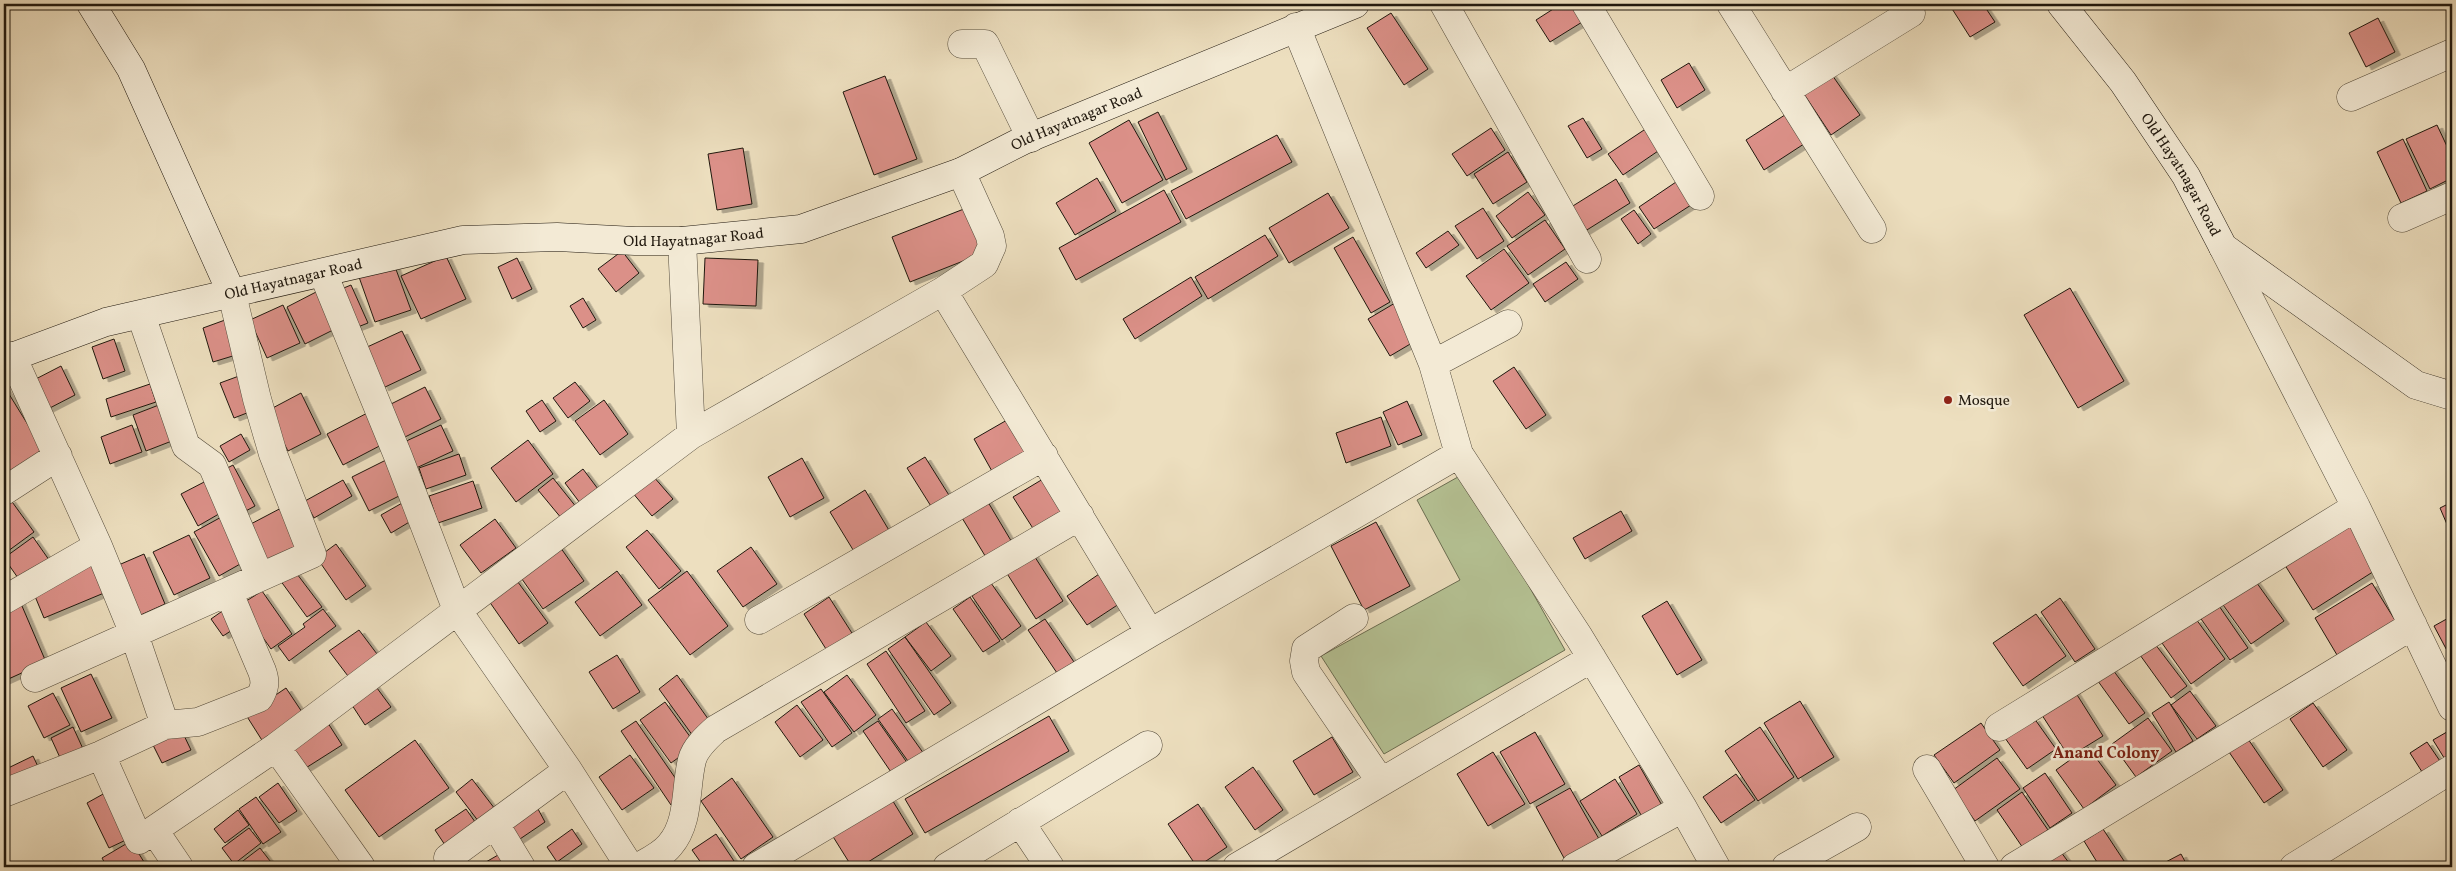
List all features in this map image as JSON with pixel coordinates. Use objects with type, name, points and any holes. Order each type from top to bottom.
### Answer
[{"type":"street","points":[[35,678],[229,593],[312,554],[273,454],[257,399],[232,294],[131,69],[91,4]]},
{"type":"street","name":"Old Hayatnagar Road","points":[[8,358],[106,322],[464,240],[557,237],[682,241],[801,229],[961,172],[1031,138],[1247,50],[1296,27],[1322,10],[1355,4]]},
{"type":"street","points":[[1444,4],[1587,259]]},
{"type":"street","points":[[1586,4],[1700,196]]},
{"type":"street","points":[[1731,4],[1872,229]]},
{"type":"street","name":"Old Hayatnagar Road","points":[[2061,4],[2123,82],[2186,176],[2223,247],[2416,385],[2452,396]]},
{"type":"street","points":[[1785,91],[1911,13]]},
{"type":"street","points":[[1296,27],[1433,364],[1460,454],[1592,658],[1683,808],[1716,867]]},
{"type":"street","points":[[962,44],[985,44],[1031,138]]},
{"type":"street","points":[[2351,97],[2452,53]]},
{"type":"street","points":[[101,755],[139,840],[276,746],[691,435],[943,291],[984,264],[992,246],[990,236],[961,172]]},
{"type":"street","points":[[2402,218],[2452,196]]},
{"type":"street","points":[[682,241],[691,435]]},
{"type":"street","points":[[2223,247],[2356,506],[2452,707]]},
{"type":"street","points":[[323,273],[398,456],[457,610],[568,770],[630,867]]},
{"type":"street","points":[[943,291],[1150,632]]},
{"type":"street","points":[[141,315],[186,446],[212,466],[260,577]]},
{"type":"street","points":[[1433,364],[1508,324]]},
{"type":"street","points":[[8,358],[58,456],[98,546],[134,634],[165,725]]},
{"type":"street","points":[[756,867],[1150,632],[1460,454]]},
{"type":"street","points":[[4,491],[58,456]]},
{"type":"street","points":[[759,620],[1044,456]]},
{"type":"street","points":[[1999,727],[2356,506]]},
{"type":"street","points":[[638,867],[664,851],[677,836],[687,798],[692,758],[702,743],[716,729],[1080,516]]},
{"type":"street","points":[[4,600],[98,546]]},
{"type":"street","points":[[4,793],[101,755],[165,725],[198,722],[259,698],[266,682],[229,593]]},
{"type":"street","points":[[1354,618],[1306,649],[1304,661],[1306,672],[1380,782]]},
{"type":"street","points":[[2014,867],[2413,625]]},
{"type":"street","points":[[1237,867],[1592,658]]},
{"type":"street","points":[[947,867],[1148,745]]},
{"type":"street","points":[[276,746],[361,867]]},
{"type":"street","points":[[1927,769],[1985,867]]},
{"type":"street","points":[[2294,867],[2452,769]]},
{"type":"street","points":[[448,858],[568,770]]},
{"type":"street","points":[[1575,867],[1683,808]]},
{"type":"street","points":[[1020,822],[1050,867]]},
{"type":"street","points":[[495,824],[521,867]]},
{"type":"street","points":[[1786,867],[1858,827]]},
{"type":"street","points":[[154,830],[179,867]]},
{"type":"green space","points":[[1465,473],[1565,650],[1384,754],[1321,656],[1460,580],[1417,500]]},
{"type":"building","points":[[1561,4],[1577,4],[1587,19],[1550,42],[1536,20]]},
{"type":"building","points":[[1949,4],[1983,4],[1995,22],[1970,37]]},
{"type":"building","points":[[1391,13],[1428,69],[1404,85],[1367,28]]},
{"type":"building","points":[[2378,18],[2395,52],[2366,67],[2349,33]]},
{"type":"building","points":[[1689,63],[1705,90],[1677,108],[1661,80]]},
{"type":"building","points":[[1830,72],[1860,115],[1831,135],[1802,91]]},
{"type":"building","points":[[885,76],[917,159],[874,175],[843,92]]},
{"type":"building","points":[[1791,111],[1810,140],[1764,170],[1746,140]]},
{"type":"building","points":[[1158,112],[1187,169],[1166,180],[1138,122]]},
{"type":"building","points":[[1583,118],[1602,149],[1587,158],[1568,126]]},
{"type":"building","points":[[1129,120],[1163,180],[1122,203],[1089,143]]},
{"type":"building","points":[[2437,125],[2452,157],[2452,178],[2430,189],[2406,139]]},
{"type":"building","points":[[1491,128],[1505,150],[1467,176],[1452,154]]},
{"type":"building","points":[[1647,128],[1661,149],[1623,175],[1608,154]]},
{"type":"building","points":[[1277,135],[1292,162],[1186,219],[1171,191]]},
{"type":"building","points":[[2403,139],[2427,191],[2401,203],[2377,152]]},
{"type":"building","points":[[743,148],[752,204],[717,210],[708,154]]},
{"type":"building","points":[[1508,152],[1527,182],[1493,204],[1474,174]]},
{"type":"building","points":[[1097,178],[1116,211],[1075,235],[1056,203]]},
{"type":"building","points":[[1616,179],[1630,203],[1582,233],[1568,209]]},
{"type":"building","points":[[1676,182],[1691,205],[1654,229],[1639,207]]},
{"type":"building","points":[[1164,190],[1181,222],[1076,280],[1059,248]]},
{"type":"building","points":[[1528,192],[1545,215],[1512,238],[1496,216]]},
{"type":"building","points":[[1328,193],[1349,228],[1289,263],[1269,228]]},
{"type":"building","points":[[969,207],[986,252],[910,282],[892,237]]},
{"type":"building","points":[[1483,208],[1504,241],[1477,259],[1455,226]]},
{"type":"building","points":[[1634,210],[1651,234],[1638,244],[1621,219]]},
{"type":"building","points":[[1545,220],[1565,249],[1528,275],[1507,246]]},
{"type":"building","points":[[1448,231],[1459,245],[1426,268],[1416,253]]},
{"type":"building","points":[[1265,235],[1278,256],[1208,299],[1195,277]]},
{"type":"building","points":[[1353,237],[1390,302],[1371,313],[1334,248]]},
{"type":"building","points":[[1504,249],[1529,283],[1491,310],[1466,276]]},
{"type":"building","points":[[622,251],[639,273],[616,292],[598,269]]},
{"type":"building","points":[[446,256],[466,299],[421,319],[401,276]]},
{"type":"building","points":[[517,258],[532,289],[512,299],[498,267]]},
{"type":"building","points":[[705,258],[758,260],[756,306],[703,304]]},
{"type":"building","points":[[1566,262],[1578,279],[1545,302],[1533,284]]},
{"type":"building","points":[[394,264],[411,310],[375,322],[359,277]]},
{"type":"building","points":[[1191,277],[1202,296],[1135,339],[1123,319]]},
{"type":"building","points":[[351,285],[368,323],[350,330],[334,292]]},
{"type":"building","points":[[2070,288],[2124,381],[2078,408],[2024,315]]},
{"type":"building","points":[[318,291],[337,328],[305,344],[287,307]]},
{"type":"building","points":[[583,298],[596,320],[583,328],[570,306]]},
{"type":"building","points":[[1395,303],[1417,340],[1390,356],[1368,319]]},
{"type":"building","points":[[283,305],[300,343],[267,358],[250,320]]},
{"type":"building","points":[[225,320],[236,355],[213,362],[203,328]]},
{"type":"building","points":[[402,331],[421,370],[383,388],[365,348]]},
{"type":"building","points":[[114,339],[125,371],[103,379],[92,347]]},
{"type":"building","points":[[61,366],[75,395],[44,411],[30,382]]},
{"type":"building","points":[[1514,367],[1546,415],[1526,429],[1493,381]]},
{"type":"building","points":[[239,376],[252,411],[234,418],[220,383]]},
{"type":"building","points":[[575,382],[590,401],[568,418],[553,398]]},
{"type":"building","points":[[150,384],[156,402],[111,417],[106,399]]},
{"type":"building","points":[[4,386],[46,454],[9,478],[4,470]]},
{"type":"building","points":[[425,387],[441,419],[403,438],[387,406]]},
{"type":"building","points":[[301,393],[321,434],[288,451],[267,411]]},
{"type":"building","points":[[542,400],[556,421],[540,432],[526,411]]},
{"type":"building","points":[[604,400],[628,434],[600,455],[575,421]]},
{"type":"building","points":[[1407,401],[1422,435],[1398,445],[1383,412]]},
{"type":"building","points":[[164,403],[177,439],[146,451],[133,415]]},
{"type":"building","points":[[373,410],[389,441],[343,465],[327,434]]},
{"type":"building","points":[[1014,416],[1033,450],[993,473],[974,439]]},
{"type":"building","points":[[1381,417],[1391,446],[1346,463],[1336,433]]},
{"type":"building","points":[[132,425],[142,452],[110,464],[101,437]]},
{"type":"building","points":[[441,425],[453,451],[414,469],[402,443]]},
{"type":"building","points":[[241,434],[250,450],[229,462],[220,446]]},
{"type":"building","points":[[528,440],[553,474],[516,502],[491,468]]},
{"type":"building","points":[[459,454],[466,475],[426,489],[419,468]]},
{"type":"building","points":[[925,457],[952,500],[934,511],[907,468]]},
{"type":"building","points":[[802,458],[824,498],[790,517],[768,477]]},
{"type":"building","points":[[386,460],[403,494],[369,511],[352,477]]},
{"type":"building","points":[[233,465],[255,506],[242,513],[220,472]]},
{"type":"building","points":[[583,469],[601,493],[583,507],[565,483]]},
{"type":"building","points":[[653,476],[673,499],[652,516],[632,492]]},
{"type":"building","points":[[1048,476],[1069,508],[1034,530],[1013,497]]},
{"type":"building","points":[[553,478],[577,508],[562,519],[538,490]]},
{"type":"building","points":[[208,480],[224,511],[198,526],[181,494]]},
{"type":"building","points":[[343,480],[352,496],[314,518],[305,501]]},
{"type":"building","points":[[473,481],[482,508],[438,523],[429,496]]},
{"type":"building","points":[[865,490],[893,537],[858,558],[830,512]]},
{"type":"building","points":[[982,492],[1013,544],[987,559],[956,508]]},
{"type":"building","points":[[411,498],[421,515],[391,533],[381,515]]},
{"type":"building","points":[[10,499],[34,532],[4,554],[4,504]]},
{"type":"building","points":[[2452,502],[2452,536],[2440,508]]},
{"type":"building","points":[[285,506],[305,543],[267,564],[247,526]]},
{"type":"building","points":[[1621,511],[1632,531],[1585,559],[1573,538]]},
{"type":"building","points":[[225,515],[249,559],[219,576],[194,532]]},
{"type":"building","points":[[495,519],[516,548],[481,573],[460,545]]},
{"type":"building","points":[[2348,520],[2379,568],[2313,610],[2283,562]]},
{"type":"building","points":[[1376,522],[1410,586],[1364,610],[1331,546]]},
{"type":"building","points":[[647,530],[681,571],[659,589],[626,547]]},
{"type":"building","points":[[189,535],[210,578],[174,595],[153,552]]},
{"type":"building","points":[[33,537],[54,567],[25,588],[4,558]]},
{"type":"building","points":[[336,544],[366,586],[346,600],[317,558]]},
{"type":"building","points":[[558,544],[584,581],[543,609],[517,572]]},
{"type":"building","points":[[751,547],[777,584],[743,607],[717,571]]},
{"type":"building","points":[[144,554],[165,604],[134,618],[114,567]]},
{"type":"building","points":[[1033,554],[1063,601],[1036,619],[1006,572]]},
{"type":"building","points":[[92,564],[104,593],[44,618],[32,589]]},
{"type":"building","points":[[294,570],[322,607],[307,617],[280,580]]},
{"type":"building","points":[[617,571],[642,605],[600,636],[575,602]]},
{"type":"building","points":[[687,571],[728,626],[690,655],[648,600]]},
{"type":"building","points":[[1102,572],[1122,602],[1087,625],[1067,596]]},
{"type":"building","points":[[512,574],[548,623],[519,644],[484,594]]},
{"type":"building","points":[[2254,579],[2284,621],[2251,644],[2221,602]]},
{"type":"building","points":[[991,583],[1021,626],[1002,640],[972,596]]},
{"type":"building","points":[[2372,583],[2398,625],[2340,660],[2315,618]]},
{"type":"building","points":[[262,591],[292,634],[271,649],[240,605]]},
{"type":"building","points":[[829,597],[857,641],[831,657],[804,614]]},
{"type":"building","points":[[970,597],[1000,641],[983,652],[953,609]]},
{"type":"building","points":[[2060,598],[2095,649],[2075,662],[2041,612]]},
{"type":"building","points":[[19,599],[46,662],[4,681],[4,606]]},
{"type":"building","points":[[1667,601],[1702,660],[1677,675],[1642,616]]},
{"type":"building","points":[[2217,603],[2248,648],[2230,660],[2199,616]]},
{"type":"building","points":[[228,607],[240,625],[223,636],[211,619]]},
{"type":"building","points":[[323,609],[336,626],[289,661],[278,646],[305,627],[303,624]]},
{"type":"building","points":[[2036,614],[2066,656],[2023,686],[1993,643]]},
{"type":"building","points":[[2452,616],[2452,660],[2434,626]]},
{"type":"building","points":[[1045,619],[1074,662],[1057,673],[1028,630]]},
{"type":"building","points":[[2196,619],[2225,659],[2191,684],[2162,643]]},
{"type":"building","points":[[926,622],[951,656],[931,671],[905,637]]},
{"type":"building","points":[[359,630],[383,662],[354,684],[329,651]]},
{"type":"building","points":[[905,637],[951,703],[934,715],[888,649]]},
{"type":"building","points":[[2155,644],[2187,686],[2171,698],[2140,655]]},
{"type":"building","points":[[886,651],[925,711],[906,723],[867,664]]},
{"type":"building","points":[[617,655],[640,692],[613,709],[589,672]]},
{"type":"building","points":[[2110,666],[2145,713],[2129,724],[2095,677]]},
{"type":"building","points":[[91,674],[112,718],[81,732],[61,688]]},
{"type":"building","points":[[677,675],[711,723],[693,736],[659,689]]},
{"type":"building","points":[[847,675],[876,715],[854,732],[824,692]]},
{"type":"building","points":[[374,684],[391,707],[365,725],[350,702]]},
{"type":"building","points":[[286,688],[306,718],[265,745],[246,715]]},
{"type":"building","points":[[821,689],[852,733],[832,747],[801,702]]},
{"type":"building","points":[[2074,690],[2103,736],[2069,757],[2040,712]]},
{"type":"building","points":[[2190,691],[2216,726],[2197,739],[2171,705]]},
{"type":"building","points":[[53,693],[70,725],[44,738],[28,706]]},
{"type":"building","points":[[1800,701],[1834,757],[1798,779],[1764,723]]},
{"type":"building","points":[[665,702],[696,745],[671,763],[640,720]]},
{"type":"building","points":[[2169,702],[2193,741],[2176,752],[2152,713]]},
{"type":"building","points":[[2313,703],[2347,750],[2323,767],[2290,719]]},
{"type":"building","points":[[797,705],[823,740],[800,757],[775,722]]},
{"type":"building","points":[[892,709],[924,754],[910,764],[878,719]]},
{"type":"building","points":[[1049,716],[1069,751],[925,833],[905,799]]},
{"type":"building","points":[[2034,718],[2056,749],[2027,769],[2005,738]]},
{"type":"building","points":[[2148,718],[2172,751],[2136,777],[2112,744]]},
{"type":"building","points":[[326,720],[342,745],[301,771],[285,746]]},
{"type":"building","points":[[636,721],[687,795],[671,805],[621,731]]},
{"type":"building","points":[[878,721],[908,764],[893,775],[863,731]]},
{"type":"building","points":[[1981,723],[2000,750],[1954,783],[1934,755]]},
{"type":"building","points":[[179,725],[191,750],[162,763],[150,739]]},
{"type":"building","points":[[73,727],[84,751],[62,762],[51,738]]},
{"type":"building","points":[[1760,727],[1794,777],[1758,801],[1725,751]]},
{"type":"building","points":[[2452,729],[2452,757],[2446,761],[2433,740]]},
{"type":"building","points":[[1535,732],[1565,784],[1530,804],[1500,752]]},
{"type":"building","points":[[1332,737],[1353,772],[1314,795],[1293,761]]},
{"type":"building","points":[[2248,739],[2283,790],[2264,803],[2229,752]]},
{"type":"building","points":[[415,740],[449,788],[379,837],[345,790]]},
{"type":"building","points":[[2427,742],[2442,764],[2424,775],[2410,753]]},
{"type":"building","points":[[2088,747],[2116,785],[2084,809],[2056,770]]},
{"type":"building","points":[[1493,752],[1525,804],[1488,826],[1457,774]]},
{"type":"building","points":[[630,755],[654,788],[622,810],[599,777]]},
{"type":"building","points":[[33,756],[41,773],[4,791],[4,770]]},
{"type":"building","points":[[1997,758],[2020,789],[1975,821],[1953,790]]},
{"type":"building","points":[[1639,765],[1664,809],[1644,820],[1619,777]]},
{"type":"building","points":[[1253,767],[1283,810],[1255,830],[1225,787]]},
{"type":"building","points":[[2045,773],[2072,813],[2050,828],[2023,788]]},
{"type":"building","points":[[1736,774],[1755,800],[1721,823],[1703,797]]},
{"type":"building","points":[[732,778],[773,837],[741,859],[701,801]]},
{"type":"building","points":[[472,779],[495,809],[479,822],[456,792]]},
{"type":"building","points":[[1615,779],[1637,814],[1602,836],[1580,801]]},
{"type":"building","points":[[278,783],[297,811],[279,823],[259,797]]},
{"type":"building","points":[[1570,788],[1599,839],[1564,858],[1536,807]]},
{"type":"building","points":[[2022,792],[2048,830],[2023,848],[1997,810]]},
{"type":"building","points":[[105,793],[128,839],[109,848],[87,803]]},
{"type":"building","points":[[256,797],[281,832],[263,844],[239,809]]},
{"type":"building","points":[[891,798],[913,834],[860,867],[852,867],[832,835]]},
{"type":"building","points":[[1198,804],[1227,847],[1197,867],[1168,824]]},
{"type":"building","points":[[466,809],[480,829],[449,851],[435,830]]},
{"type":"building","points":[[538,809],[545,822],[517,841],[510,828]]},
{"type":"building","points":[[238,810],[249,825],[225,843],[214,829]]},
{"type":"building","points":[[249,828],[261,843],[234,864],[222,848]]},
{"type":"building","points":[[572,829],[582,844],[557,862],[547,847]]},
{"type":"building","points":[[2103,829],[2128,867],[2100,867],[2084,841]]},
{"type":"building","points":[[716,834],[738,867],[704,867],[692,850]]},
{"type":"building","points":[[131,841],[144,862],[135,867],[107,867],[102,858]]},
{"type":"building","points":[[260,848],[274,866],[235,867]]},
{"type":"building","points":[[2058,848],[2072,867],[2031,867]]},
{"type":"building","points":[[505,851],[515,867],[479,866]]},
{"type":"building","points":[[2181,854],[2188,867],[2161,867],[2160,865]]},
{"type":"place","name":"Mosque","points":[[1948,400]]},
{"type":"district","name":"Anand Colony","points":[[2106,752]]}]
